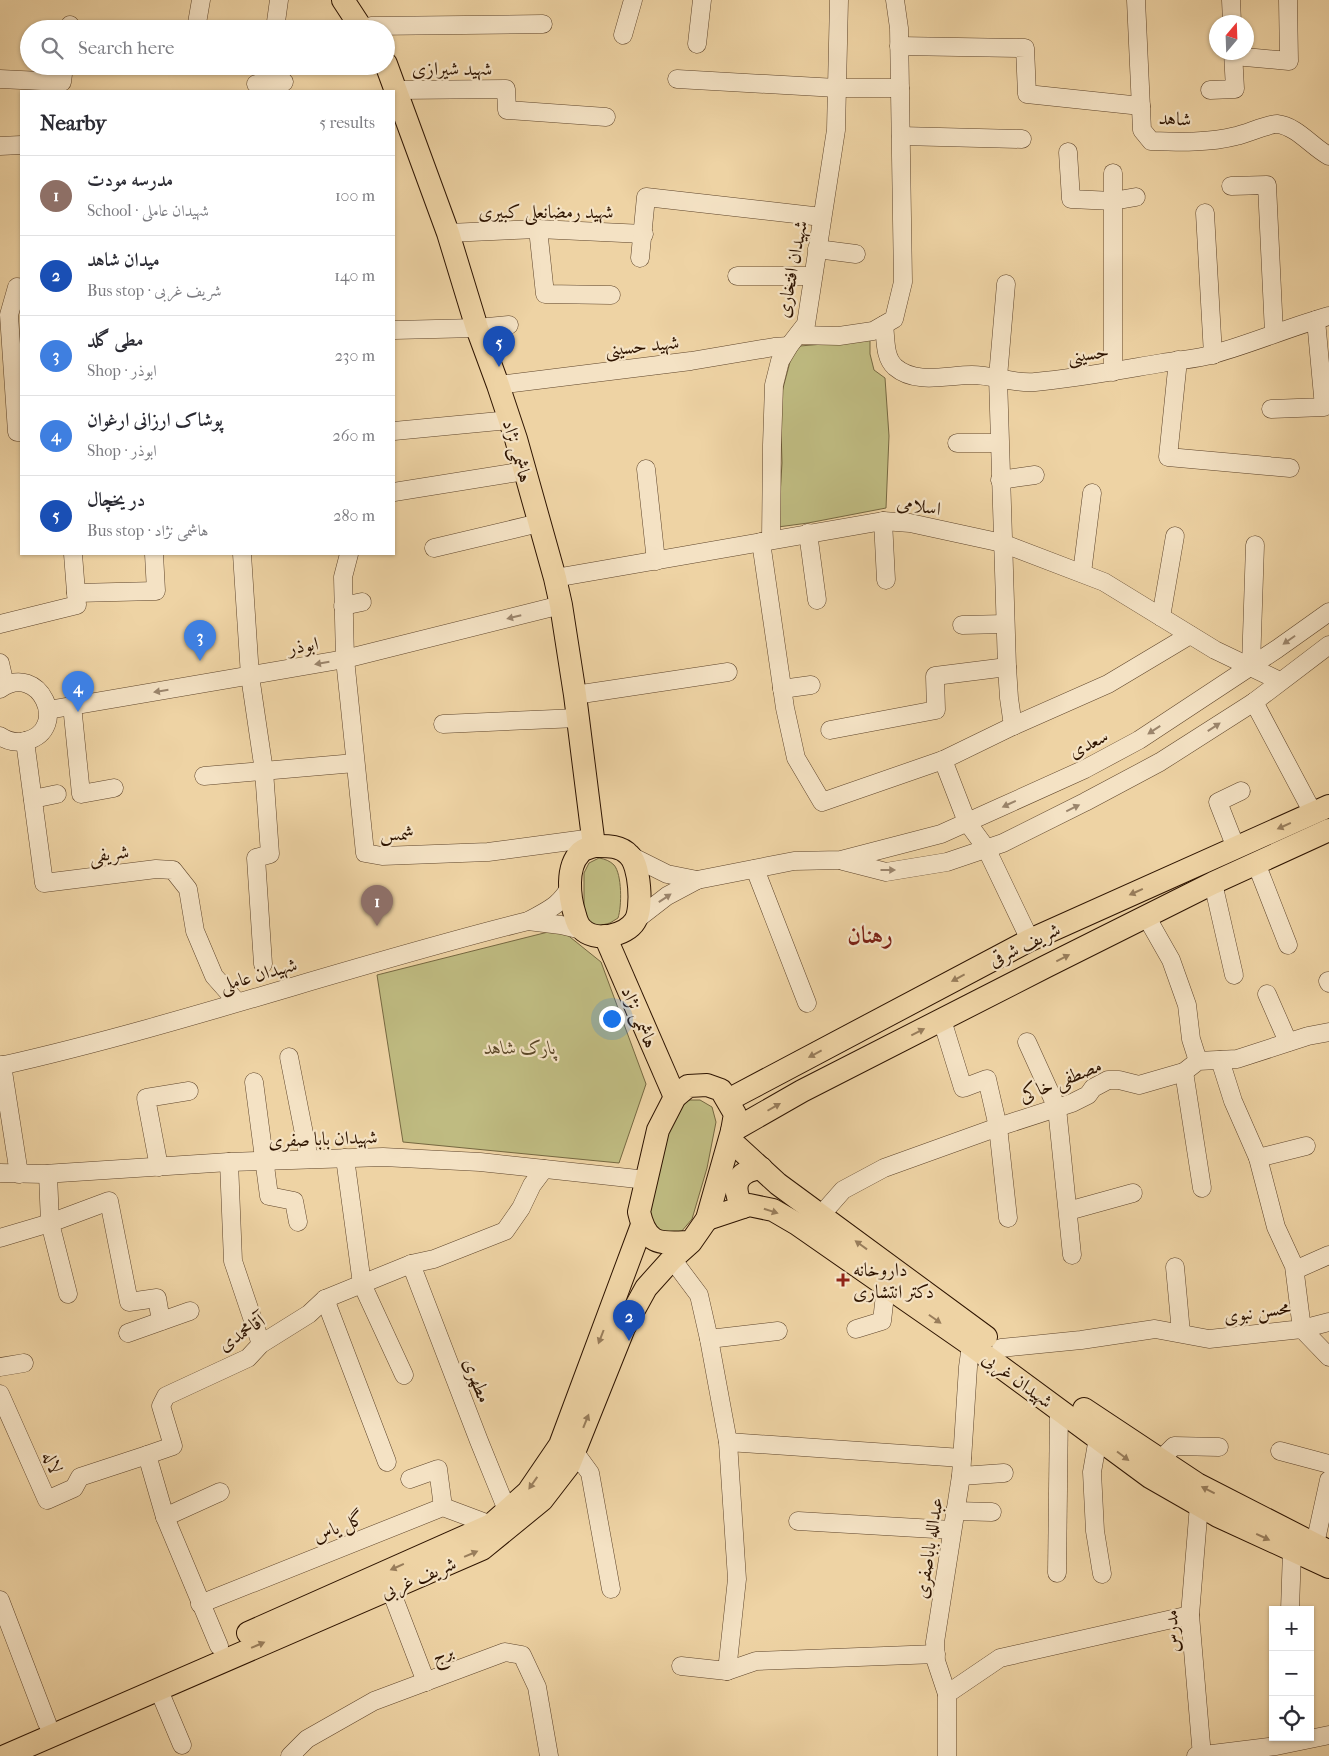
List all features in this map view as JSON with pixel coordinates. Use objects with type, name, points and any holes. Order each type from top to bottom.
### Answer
[{"type":"main road","points":[[343,0],[361,20]]},
{"type":"main road","points":[[360,0],[366,20]]},
{"type":"main road","name":"هاشمی نژاد","points":[[390,75],[394,90]]},
{"type":"main road","name":"هاشمی نژاد","points":[[397,99],[448,233],[477,328],[510,420],[555,578],[575,695],[593,842]]},
{"type":"main road","name":"شریف شرقی","points":[[728,1100],[1030,940],[1321,810]]},
{"type":"main road","name":"شریف شرقی","points":[[731,1136],[802,1091],[1146,916],[1329,830]]},
{"type":"main road","points":[[593,842],[621,849],[631,856],[636,868],[639,887],[639,908],[636,920],[629,928],[612,935],[592,935],[582,930],[577,922],[572,905],[571,872],[574,860],[581,851],[593,842]]},
{"type":"main road","name":"هاشمی نژاد","points":[[612,935],[681,1091]]},
{"type":"main road","points":[[691,1242],[660,1243],[647,1233],[642,1225],[639,1212],[658,1130],[681,1091],[707,1085],[721,1090],[728,1100]]},
{"type":"main road","name":"شریف غربی","points":[[4,1756],[482,1549],[542,1500],[569,1464],[624,1328],[645,1290],[672,1259],[691,1242],[707,1219],[731,1136],[735,1114],[728,1100]]},
{"type":"main road","name":"شهیدان غربی","points":[[731,1136],[778,1184],[1101,1421],[1198,1484],[1322,1548]]},
{"type":"main road","points":[[743,1207],[737,1197],[736,1186],[741,1176],[750,1169],[761,1168]]},
{"type":"main road","name":"شهیدان غربی","points":[[707,1219],[749,1205],[773,1210],[797,1224],[971,1345],[1150,1477],[1218,1516],[1329,1567]]},
{"type":"main road","name":"شریف غربی","points":[[0,1742],[47,1723],[218,1646],[499,1517],[528,1492],[560,1445],[642,1225]]},
{"type":"main road","points":[[622,1280],[631,1277],[639,1281],[645,1290]]},
{"type":"street","points":[[198,20],[201,0]]},
{"type":"street","points":[[276,20],[278,0]]},
{"type":"street","points":[[623,35],[633,0]]},
{"type":"street","points":[[697,44],[702,0]]},
{"type":"street","name":"شهیدان افتخاری","points":[[838,0],[836,130],[806,324],[780,362],[774,385],[766,541],[784,708],[796,758],[822,802],[943,760]]},
{"type":"street","points":[[794,340],[873,331],[894,319],[903,282],[899,28],[895,0]]},
{"type":"street","name":"شاهد","points":[[1136,0],[1142,130],[1151,141],[1181,142],[1235,137],[1276,124],[1294,131],[1329,156]]},
{"type":"street","points":[[1231,0],[1232,15]]},
{"type":"street","points":[[1254,56],[1289,60],[1288,0]]},
{"type":"street","points":[[395,27],[543,24]]},
{"type":"street","points":[[899,46],[1025,48],[1027,94],[1141,106]]},
{"type":"street","points":[[1210,90],[1235,89],[1233,60]]},
{"type":"street","points":[[0,79],[62,82],[63,75]]},
{"type":"street","points":[[256,84],[284,80]]},
{"type":"street","points":[[677,80],[837,88],[900,88]]},
{"type":"street","name":"شهید شیرازی","points":[[397,99],[506,89],[507,110],[606,116]]},
{"type":"street","points":[[901,136],[1022,138]]},
{"type":"street","points":[[0,146],[20,145]]},
{"type":"street","points":[[1068,152],[1071,199],[1113,201],[1136,197]]},
{"type":"street","points":[[1113,173],[1113,372]]},
{"type":"street","points":[[1231,186],[1268,185],[1274,333]]},
{"type":"street","points":[[640,258],[644,234],[646,197],[822,216]]},
{"type":"street","points":[[1205,213],[1213,355]]},
{"type":"street","points":[[538,229],[545,294],[611,295]]},
{"type":"street","name":"شهید رمضانعلی کبیری","points":[[448,233],[538,229],[644,234]]},
{"type":"street","points":[[817,249],[856,254]]},
{"type":"street","points":[[737,276],[813,276]]},
{"type":"street","points":[[1006,284],[998,377],[999,444],[1007,667],[1013,726]]},
{"type":"street","points":[[13,287],[9,315],[17,432],[20,432]]},
{"type":"street","points":[[1271,409],[1324,407],[1322,318]]},
{"type":"street","name":"حسینی","points":[[884,325],[887,357],[894,367],[906,374],[929,379],[945,376],[974,375],[998,377],[1012,382],[1034,382],[1113,372],[1213,355],[1322,318]]},
{"type":"street","points":[[395,330],[477,328],[509,325]]},
{"type":"street","name":"شهید حسینی","points":[[498,384],[691,361],[774,346],[794,340]]},
{"type":"street","points":[[1178,360],[1168,457],[1290,468]]},
{"type":"street","points":[[395,431],[510,420]]},
{"type":"street","points":[[957,443],[999,444]]},
{"type":"street","points":[[646,469],[656,561]]},
{"type":"street","points":[[395,492],[524,471]]},
{"type":"street","points":[[1000,480],[1035,475]]},
{"type":"street","points":[[1082,573],[1092,493]]},
{"type":"street","points":[[883,521],[886,580]]},
{"type":"street","name":"اسلامی","points":[[555,578],[883,521],[910,523],[1002,543],[1104,582],[1214,650],[1280,681]]},
{"type":"street","points":[[434,548],[539,523]]},
{"type":"street","points":[[808,534],[817,600]]},
{"type":"street","points":[[1161,617],[1175,536]]},
{"type":"street","points":[[1251,666],[1255,545]]},
{"type":"street","points":[[0,624],[77,604],[73,555]]},
{"type":"street","points":[[76,593],[156,591],[154,555]]},
{"type":"street","points":[[242,555],[250,676],[264,771],[270,854],[256,858],[263,964]]},
{"type":"street","name":"شمس","points":[[349,555],[343,577],[345,659],[365,853],[382,856],[488,852],[593,842]]},
{"type":"street","points":[[344,606],[362,602]]},
{"type":"street","name":"ابوذر","points":[[48,710],[345,659],[561,605]]},
{"type":"street","name":"سعدی","points":[[697,880],[794,861],[841,860],[941,834],[1085,769],[1139,740],[1329,612]]},
{"type":"street","points":[[962,625],[1005,624]]},
{"type":"street","points":[[1030,940],[986,848],[967,822],[943,760],[1013,726],[1108,684],[1190,635]]},
{"type":"street","name":"سعدی","points":[[841,860],[886,872],[947,862],[1003,843],[1151,767],[1254,702],[1329,645]]},
{"type":"street","points":[[0,663],[2,687],[16,682],[28,684],[38,689],[45,699],[48,710],[43,730],[35,737],[25,742],[14,742],[0,736]]},
{"type":"street","points":[[830,730],[936,710],[935,676],[1007,667]]},
{"type":"street","points":[[575,695],[728,672]]},
{"type":"street","points":[[782,689],[811,686]]},
{"type":"street","points":[[1254,702],[1321,810]]},
{"type":"street","points":[[72,705],[81,794],[114,788]]},
{"type":"street","points":[[443,724],[578,718]]},
{"type":"street","name":"شریفی","points":[[25,742],[44,883],[156,869],[173,870],[188,889],[195,930],[214,976],[237,1002]]},
{"type":"street","points":[[204,776],[355,763]]},
{"type":"street","points":[[1236,848],[1218,802],[1241,791]]},
{"type":"street","points":[[33,799],[57,794]]},
{"type":"street","points":[[631,856],[667,874],[697,880]]},
{"type":"street","points":[[1256,863],[1288,946]]},
{"type":"street","points":[[755,869],[807,1003]]},
{"type":"street","points":[[636,920],[667,896],[697,880]]},
{"type":"street","points":[[1213,883],[1234,975]]},
{"type":"street","name":"شهیدان عاملی","points":[[1,1066],[73,1049],[528,921],[555,907],[565,897],[571,885]]},
{"type":"street","points":[[1146,916],[1170,960],[1187,1005],[1202,1188]]},
{"type":"street","name":"شهیدان عاملی","points":[[528,921],[582,930]]},
{"type":"street","points":[[1267,994],[1288,1042]]},
{"type":"street","points":[[942,1020],[963,1088],[987,1079],[998,1127],[1008,1218]]},
{"type":"street","name":"مصطفی خاکی","points":[[821,1215],[843,1190],[884,1168],[1057,1108],[1088,1095],[1094,1088],[1108,1080],[1118,1080],[1139,1085],[1191,1066],[1220,1060],[1237,1059],[1308,1036],[1329,1032]]},
{"type":"street","points":[[1026,1042],[1057,1108],[1072,1255]]},
{"type":"street","points":[[289,1057],[309,1159]]},
{"type":"street","name":"محسن نبوی","points":[[1001,1348],[1081,1340],[1155,1329],[1209,1338],[1302,1329],[1295,1270],[1276,1227],[1258,1158],[1232,1101],[1220,1060]]},
{"type":"street","points":[[1,1066],[19,1174]]},
{"type":"street","points":[[254,1082],[268,1196],[294,1201],[298,1222]]},
{"type":"street","points":[[159,1167],[146,1098],[189,1091]]},
{"type":"street","points":[[1258,1158],[1306,1146]]},
{"type":"street","name":"شهیدان بابا صفری","points":[[0,1174],[48,1174],[229,1162],[383,1157],[480,1162],[646,1180]]},
{"type":"street","points":[[346,1158],[362,1284],[404,1375]]},
{"type":"street","points":[[229,1162],[233,1261],[261,1344]]},
{"type":"street","name":"آقامحمدی","points":[[147,1455],[173,1446],[161,1406],[166,1396],[248,1358],[261,1344],[310,1314],[325,1299],[411,1264],[434,1259],[504,1231],[521,1208],[532,1185],[544,1169]]},
{"type":"street","points":[[48,1174],[50,1223],[68,1294]]},
{"type":"street","points":[[1068,1211],[1133,1193]]},
{"type":"street","points":[[0,1238],[50,1223],[109,1201],[129,1302],[157,1298],[161,1321]]},
{"type":"street","points":[[1295,1270],[1329,1255]]},
{"type":"street","points":[[672,1259],[699,1295],[710,1339],[728,1442],[736,1579],[727,1670]]},
{"type":"street","name":"مطهری","points":[[411,1264],[479,1441],[499,1517]]},
{"type":"street","points":[[1175,1267],[1181,1333]]},
{"type":"street","points":[[856,1329],[882,1322],[886,1286]]},
{"type":"street","points":[[325,1299],[387,1462]]},
{"type":"street","points":[[128,1333],[190,1311]]},
{"type":"street","points":[[1329,1322],[1302,1329],[1329,1357]]},
{"type":"street","points":[[710,1339],[778,1331]]},
{"type":"street","name":"عبدالله باباصفری","points":[[947,1756],[948,1694],[936,1661],[934,1642],[961,1476],[971,1345]]},
{"type":"street","points":[[0,1367],[24,1363]]},
{"type":"street","name":"لاله","points":[[0,1394],[47,1500],[74,1488],[80,1477],[147,1455]]},
{"type":"street","points":[[1057,1573],[1059,1409]]},
{"type":"street","points":[[1098,1438],[1092,1472],[1095,1531],[1102,1574]]},
{"type":"street","points":[[728,1442],[962,1458]]},
{"type":"street","points":[[1160,1460],[1174,1446],[1219,1447]]},
{"type":"street","points":[[574,1451],[590,1473],[611,1589]]},
{"type":"street","points":[[1280,1451],[1329,1464]]},
{"type":"street","points":[[147,1455],[165,1516],[218,1646]]},
{"type":"street","points":[[410,1479],[438,1469],[443,1507],[499,1517]]},
{"type":"street","points":[[961,1476],[1004,1472]]},
{"type":"street","points":[[1322,1548],[1329,1480]]},
{"type":"street","points":[[165,1516],[220,1492]]},
{"type":"street","name":"مدرس","points":[[1199,1505],[1190,1615],[1200,1756]]},
{"type":"street","name":"گل یاس","points":[[200,1604],[443,1507]]},
{"type":"street","points":[[955,1512],[992,1512]]},
{"type":"street","points":[[798,1521],[952,1530]]},
{"type":"street","points":[[1290,1606],[1292,1550]]},
{"type":"street","points":[[393,1596],[426,1682]]},
{"type":"street","points":[[0,1600],[47,1723]]},
{"type":"street","points":[[948,1694],[1000,1658],[1190,1615]]},
{"type":"street","name":"برج","points":[[290,1756],[306,1740],[374,1701],[505,1652],[522,1655],[537,1687],[549,1756]]},
{"type":"street","points":[[681,1666],[727,1670],[756,1661],[936,1654]]},
{"type":"street","points":[[158,1688],[182,1745]]},
{"type":"street","points":[[1200,1756],[1277,1751],[1329,1734]]},
{"type":"green space","points":[[870,340],[870,354],[874,370],[885,378],[889,436],[886,508],[778,527],[782,463],[782,392],[791,358],[800,346]]},
{"type":"green space","points":[[599,858],[611,862],[617,869],[621,898],[618,918],[610,923],[598,926],[588,920],[584,910],[584,873],[589,863]]},
{"type":"green space","name":"پارک شاهد","points":[[560,929],[601,962],[646,1084],[619,1163],[403,1142],[377,975]]},
{"type":"green space","points":[[687,1100],[700,1100],[712,1107],[716,1122],[707,1168],[692,1219],[681,1232],[662,1234],[652,1228],[649,1198],[669,1126],[676,1111]]},
{"type":"place","name":"در یخچال","points":[[499,367]]},
{"type":"place","name":"مطی گلد","points":[[200,661]]},
{"type":"place","name":"پوشاک ارزانی ارغوان","points":[[78,712]]},
{"type":"place","name":"مدرسه مودت","points":[[377,926]]},
{"type":"place","name":"داروخانه دکتر انتشاری","points":[[843,1280]]},
{"type":"place","name":"میدان شاهد","points":[[629,1341]]},
{"type":"district","name":"رهنان","points":[[870,935]]}]
